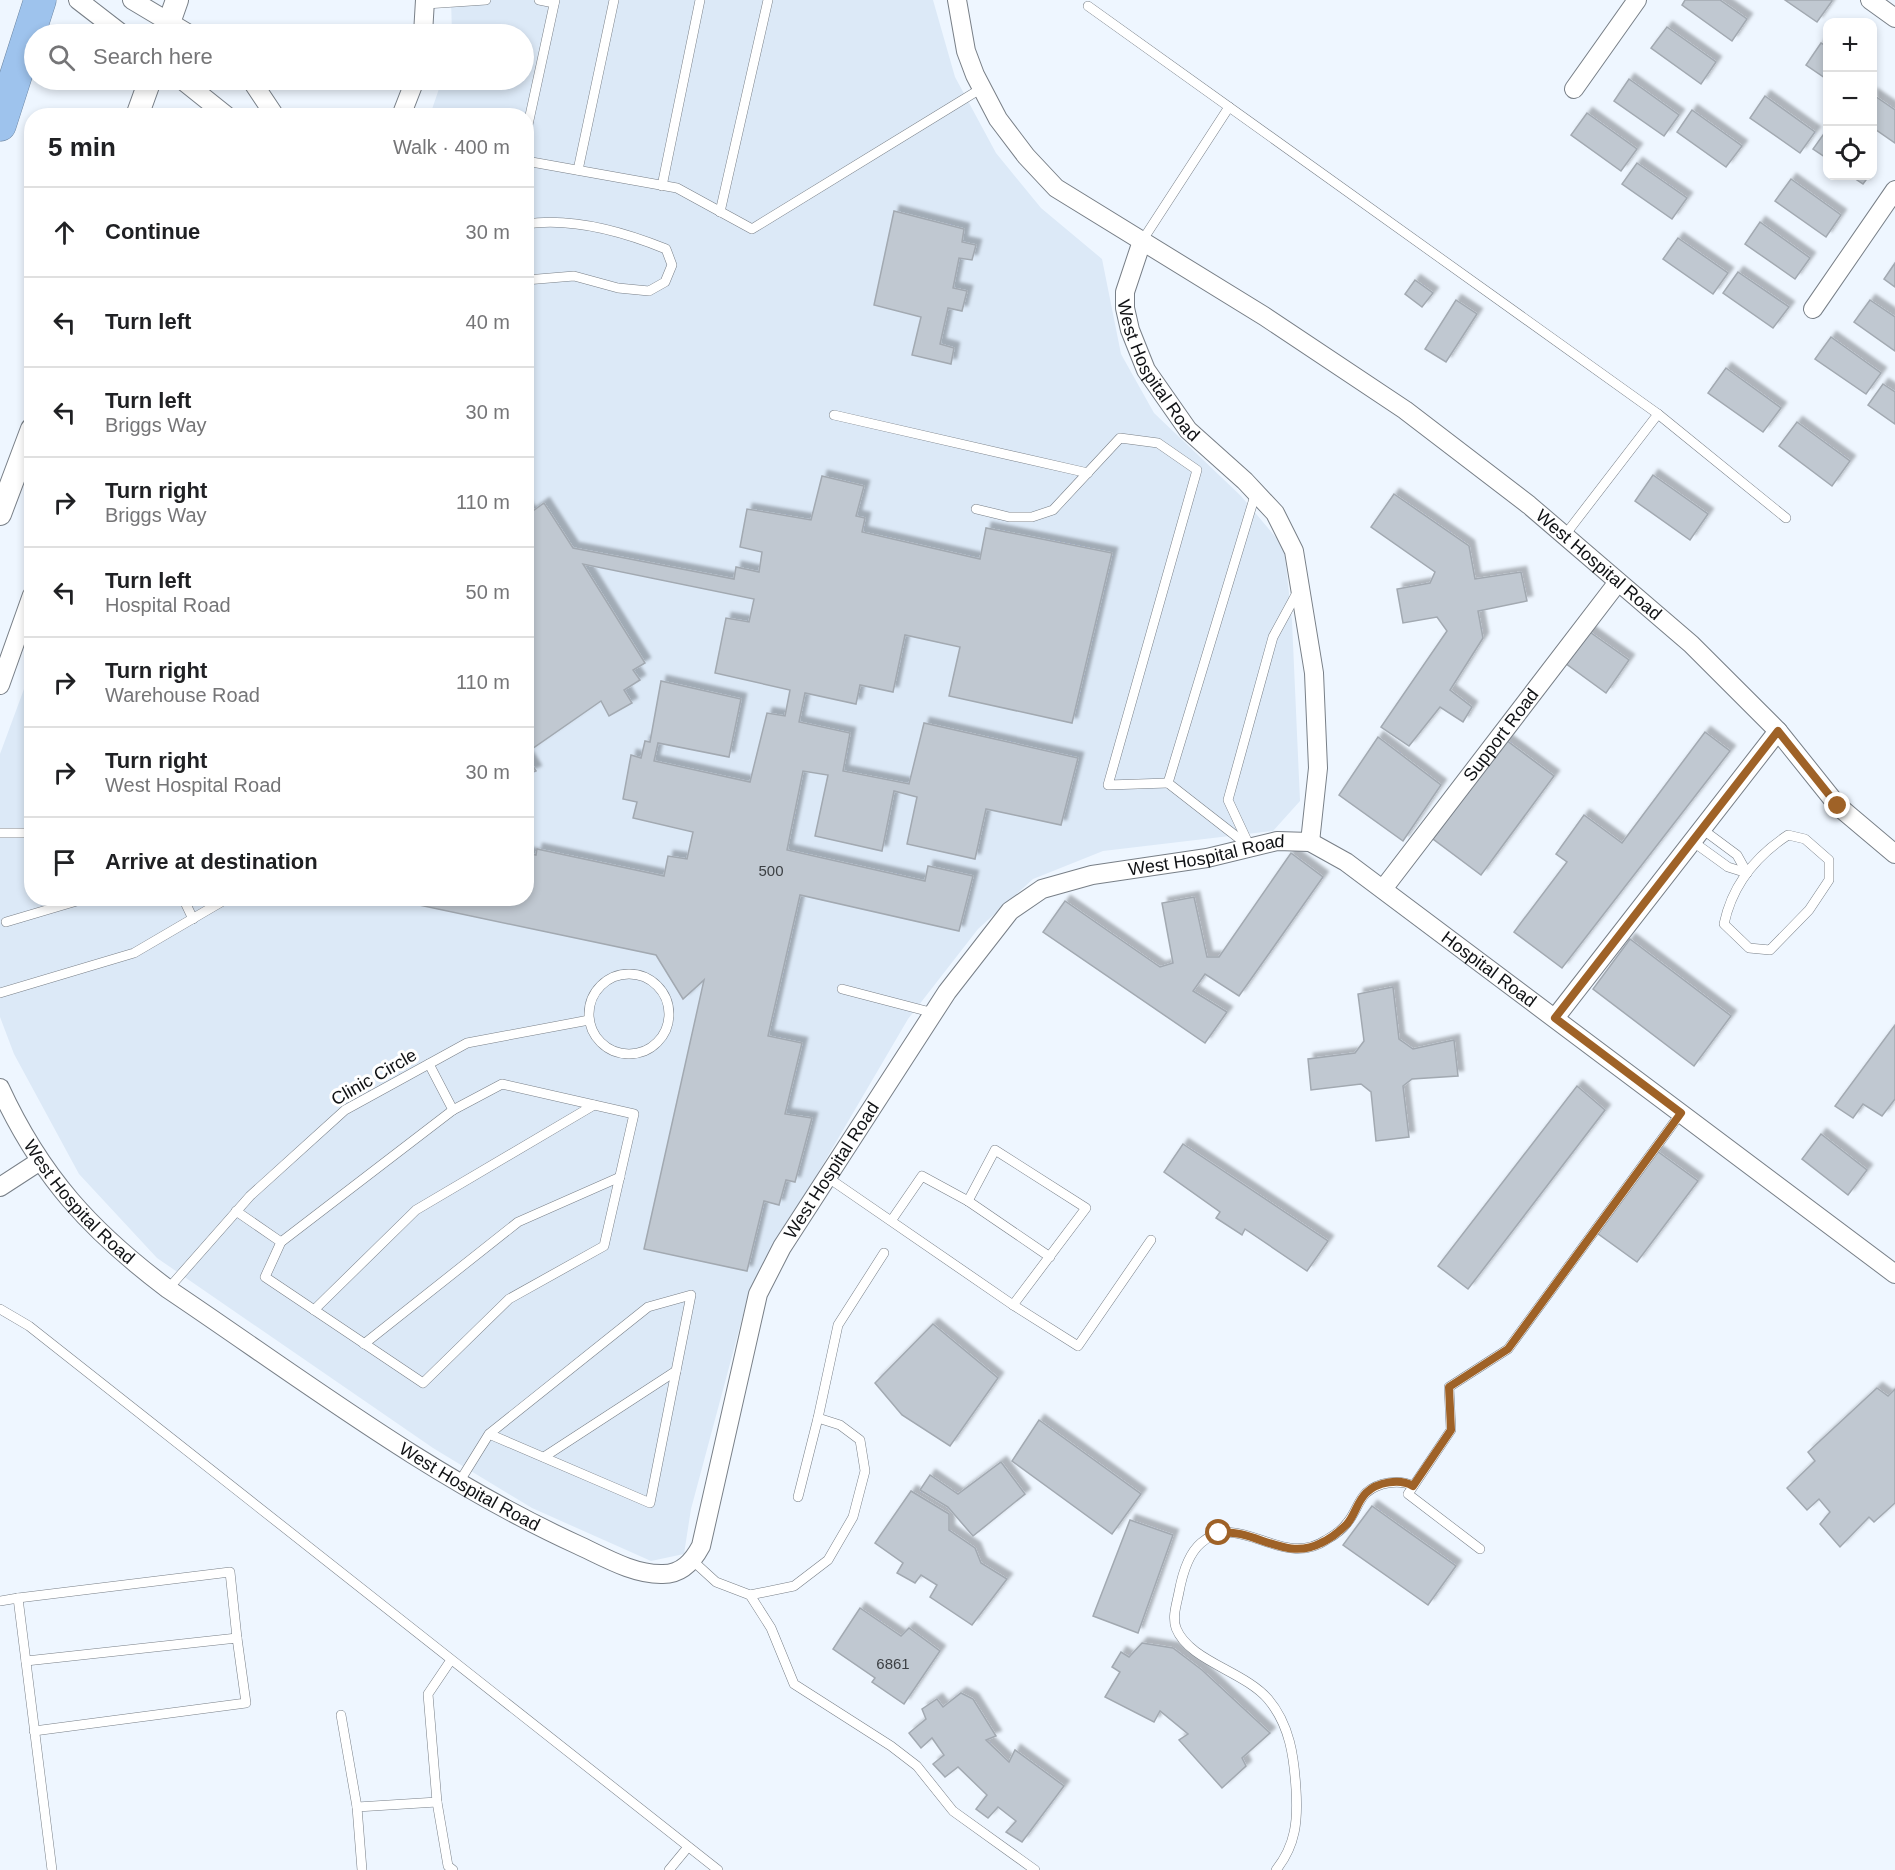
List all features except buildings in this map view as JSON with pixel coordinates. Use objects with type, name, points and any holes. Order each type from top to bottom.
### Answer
[{"type":"highway","points":[[32,24],[40,0]]},
{"type":"highway","points":[[0,125],[24,51]]},
{"type":"street","points":[[78,0],[109,24]]},
{"type":"street","points":[[132,0],[161,24]]},
{"type":"street","points":[[168,24],[177,0]]},
{"type":"street","name":"West Hospital Road","points":[[957,0],[966,51],[998,119],[1026,156],[1056,188],[1264,316],[1405,410],[1565,535],[1691,644],[1778,731],[1838,806],[1895,854]]},
{"type":"street","points":[[1574,89],[1637,0]]},
{"type":"street","points":[[1870,0],[1895,18]]},
{"type":"street","points":[[424,24],[426,2]]},
{"type":"street","points":[[140,108],[146,90]]},
{"type":"street","points":[[194,90],[217,108]]},
{"type":"street","points":[[258,90],[270,108]]},
{"type":"street","points":[[404,108],[411,90]]},
{"type":"street","points":[[1813,309],[1895,190]]},
{"type":"street","name":"West Hospital Road","points":[[0,1088],[16,1123],[40,1161],[80,1214],[129,1260],[168,1289],[458,1484],[524,1520],[627,1566],[665,1574],[680,1570],[693,1561],[701,1546],[758,1294],[782,1248],[827,1178],[934,1013],[995,927],[1010,911],[1042,889],[1092,875],[1207,858],[1250,847],[1293,840],[1310,842],[1318,768],[1314,673],[1294,551],[1275,513],[1256,492],[1188,430],[1146,370],[1130,330],[1125,308],[1125,292],[1142,241]]},
{"type":"street","points":[[0,514],[24,450]]},
{"type":"street","name":"Support Road","points":[[1383,889],[1618,582]]},
{"type":"street","points":[[0,684],[24,617]]},
{"type":"street","points":[[1555,1018],[1778,731]]},
{"type":"street","name":"Hospital Road","points":[[1310,842],[1346,862],[1383,889],[1895,1274]]},
{"type":"street","points":[[0,1186],[40,1161]]},
{"type":"lane","points":[[426,2],[486,0]]},
{"type":"lane","points":[[531,108],[554,1],[539,0]]},
{"type":"lane","points":[[578,170],[614,0]]},
{"type":"lane","points":[[662,186],[700,0]]},
{"type":"lane","points":[[720,212],[768,0]]},
{"type":"lane","points":[[1088,6],[1658,414],[1786,518]]},
{"type":"lane","points":[[534,162],[677,188],[752,230],[982,88]]},
{"type":"lane","points":[[1142,241],[1229,107]]},
{"type":"lane","points":[[534,223],[545,221],[624,232],[666,249],[672,265],[665,282],[649,291],[618,288],[573,276],[534,279]]},
{"type":"lane","points":[[1565,535],[1658,414]]},
{"type":"lane","points":[[834,415],[1088,473]]},
{"type":"lane","points":[[976,509],[1009,517],[1032,517],[1053,510],[1120,438],[1158,443],[1197,470],[1108,785],[1168,783],[1250,847]]},
{"type":"lane","points":[[1168,783],[1256,492]]},
{"type":"lane","points":[[1250,847],[1228,800],[1273,637],[1300,586]]},
{"type":"lane","points":[[0,833],[24,833]]},
{"type":"lane","points":[[1697,835],[1737,855],[1747,873]]},
{"type":"lane","points":[[1697,835],[1728,867],[1747,873]]},
{"type":"lane","points":[[1788,835],[1804,839],[1829,860],[1829,880],[1809,909],[1770,950],[1749,948],[1724,924],[1729,903],[1747,873],[1766,849],[1788,835]]},
{"type":"lane","points":[[6,922],[60,906]]},
{"type":"lane","points":[[187,906],[193,919]]},
{"type":"lane","points":[[0,993],[134,953],[215,906]]},
{"type":"lane","points":[[621,974],[641,975],[653,981],[663,991],[669,1003],[670,1016],[667,1029],[655,1045],[638,1054],[612,1051],[593,1033],[589,1020],[589,1007],[594,994],[602,983],[621,974]]},
{"type":"lane","points":[[842,989],[934,1013]]},
{"type":"lane","name":"Clinic Circle","points":[[168,1289],[250,1196],[345,1110],[467,1043],[589,1020]]},
{"type":"lane","points":[[429,1064],[453,1110]]},
{"type":"lane","points":[[502,1084],[594,1105],[634,1114],[604,1246],[509,1299],[423,1383],[265,1277],[281,1242],[453,1110],[502,1084]]},
{"type":"lane","points":[[314,1310],[416,1210],[594,1105]]},
{"type":"lane","points":[[1480,1549],[1408,1494],[1451,1430],[1449,1387],[1508,1349],[1681,1113]]},
{"type":"lane","points":[[968,1200],[995,1150],[1086,1208],[1013,1305]]},
{"type":"lane","points":[[891,1221],[922,1176],[968,1200],[1050,1257]]},
{"type":"lane","points":[[364,1344],[518,1222],[620,1177]]},
{"type":"lane","points":[[827,1178],[1013,1305],[1078,1346],[1151,1240]]},
{"type":"lane","points":[[236,1211],[281,1242]]},
{"type":"lane","points":[[798,1497],[838,1325],[884,1253]]},
{"type":"lane","points":[[458,1484],[489,1434],[648,1307],[691,1295],[650,1503],[489,1434]]},
{"type":"lane","points":[[0,1309],[29,1326],[718,1870]]},
{"type":"lane","points":[[543,1457],[676,1371]]},
{"type":"lane","points":[[693,1561],[716,1582],[750,1595],[794,1586],[828,1560],[853,1517],[865,1472],[860,1440],[840,1425],[818,1418]]},
{"type":"lane","points":[[1276,1870],[1289,1853],[1295,1832],[1295,1768],[1287,1732],[1281,1718],[1262,1692],[1234,1672],[1194,1651],[1183,1639],[1176,1628],[1174,1616],[1181,1583],[1195,1549],[1213,1536],[1230,1532],[1242,1533],[1275,1546],[1307,1548],[1318,1545],[1346,1525],[1366,1492],[1386,1483],[1407,1483],[1413,1486]]},
{"type":"lane","points":[[0,1601],[230,1572],[246,1703],[34,1731]]},
{"type":"lane","points":[[750,1595],[771,1628],[794,1684],[891,1746],[916,1766],[953,1810],[1035,1870]]},
{"type":"lane","points":[[18,1598],[49,1868]]},
{"type":"lane","points":[[26,1661],[237,1638]]},
{"type":"lane","points":[[451,1660],[429,1694],[437,1802],[448,1866],[453,1870]]},
{"type":"lane","points":[[341,1714],[357,1807],[362,1870]]},
{"type":"lane","points":[[357,1807],[437,1802]]},
{"type":"lane","points":[[669,1870],[688,1847]]},
{"type":"shaded area","points":[[451,0],[933,0],[955,77],[996,153],[1041,208],[1102,259],[1121,354],[1154,413],[1241,496],[1284,547],[1292,621],[1300,801],[1273,831],[1103,851],[1033,879],[978,929],[908,1019],[750,1289],[691,1509],[684,1554],[651,1561],[532,1508],[433,1448],[157,1258],[79,1174],[14,1054],[0,1017],[0,754],[24,689],[24,906],[534,906],[534,108],[432,108],[439,90],[534,90],[534,24],[452,24]]},
{"type":"route","points":[[1219,1533],[1242,1533],[1275,1546],[1307,1548],[1327,1540],[1346,1525],[1356,1512],[1366,1492],[1386,1483],[1407,1483],[1413,1486],[1451,1430],[1449,1387],[1508,1349],[1681,1113],[1555,1018],[1778,731],[1838,806]]}]
